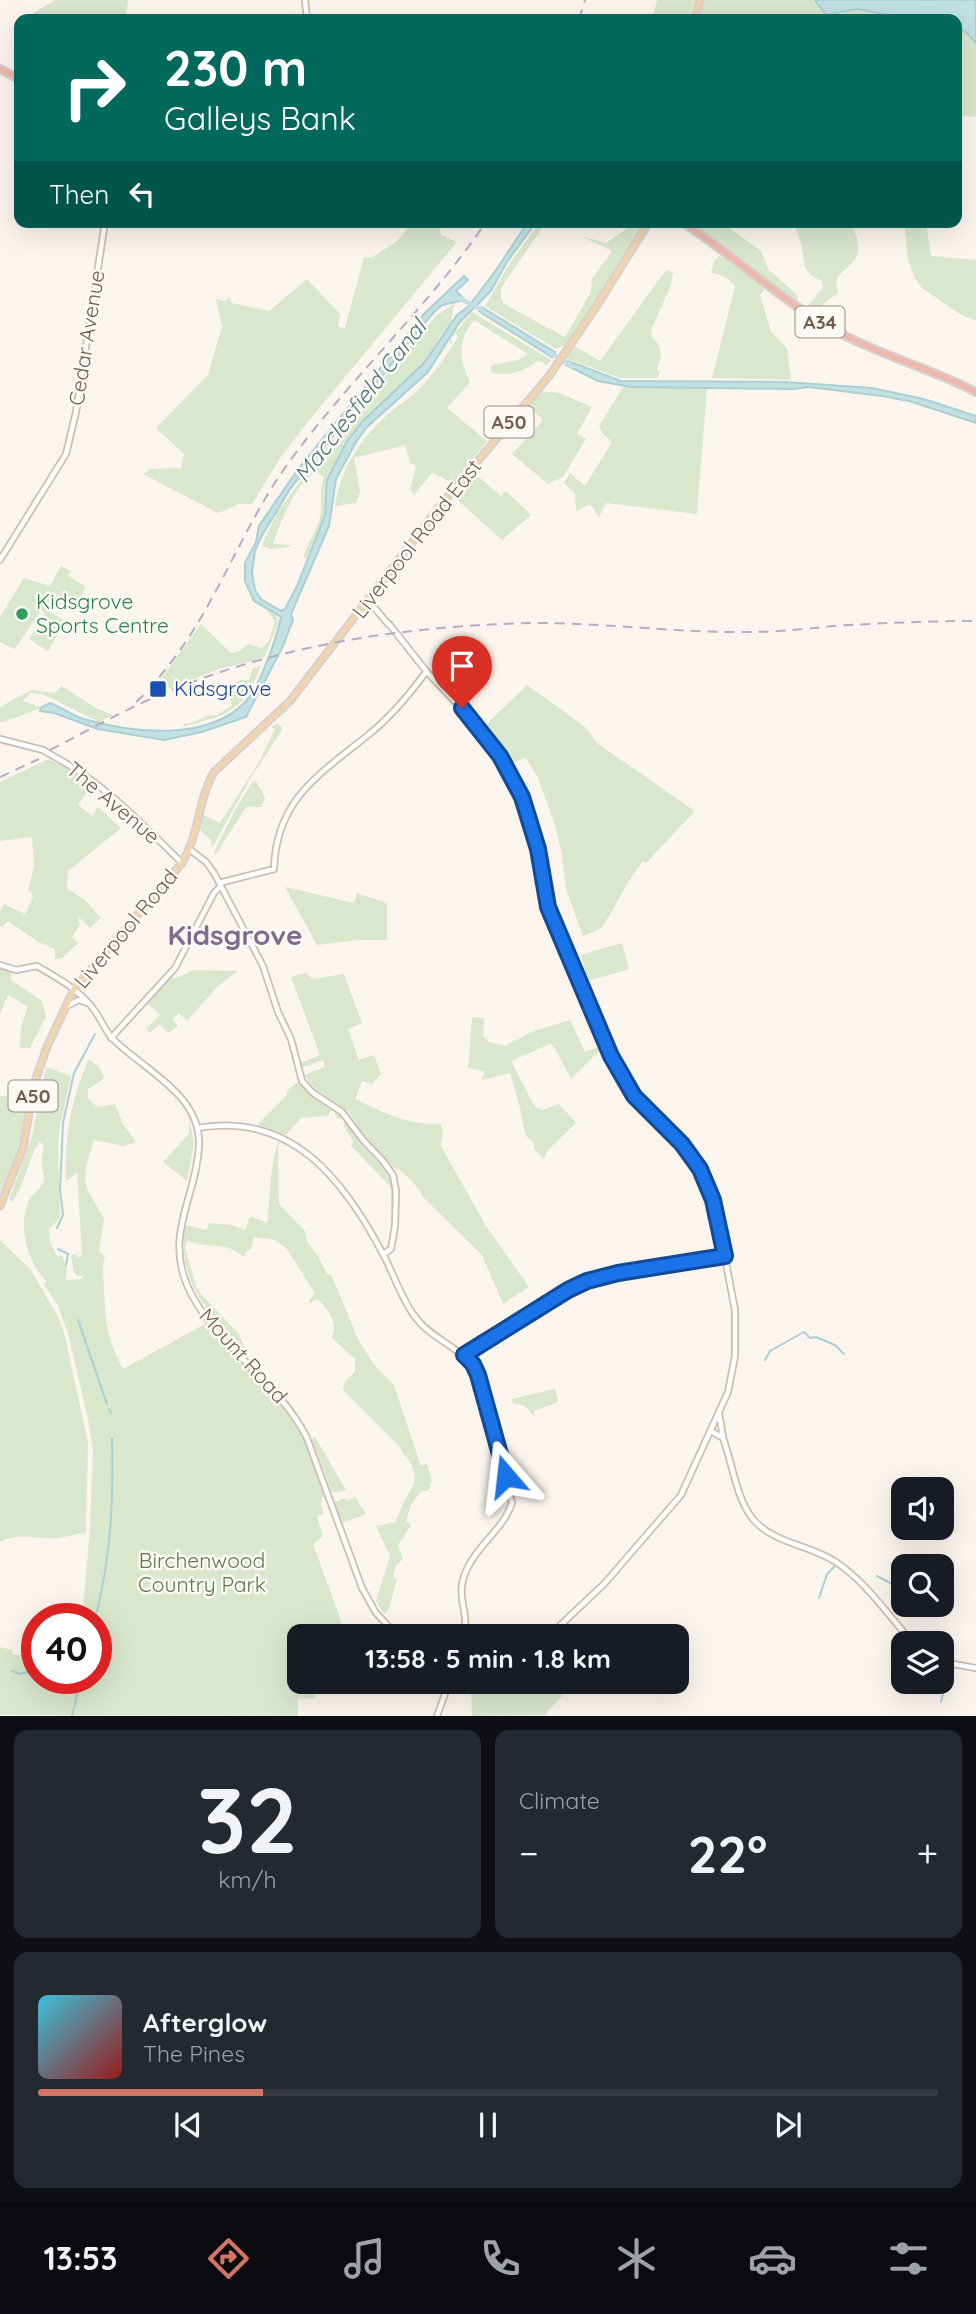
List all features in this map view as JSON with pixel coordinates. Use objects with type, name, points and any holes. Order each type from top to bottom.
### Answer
[{"type":"highway","name":"A34","points":[[690,228],[810,316],[835,331],[976,391]]},
{"type":"main road","name":"Liverpool Road East","points":[[277,715],[369,601],[436,511],[549,376],[645,228]]},
{"type":"main road","name":"Liverpool Road","points":[[0,1206],[23,1148],[34,1084],[47,1047],[74,989],[182,863],[214,772],[277,715]]},
{"type":"street","name":"Cedar Avenue","points":[[0,560],[66,454],[104,228]]},
{"type":"street","points":[[369,601],[427,672],[477,725],[507,767],[522,797],[533,830],[548,907],[611,1056],[634,1096],[682,1144],[705,1178],[716,1211],[725,1256],[737,1331],[730,1384],[719,1413],[681,1495],[605,1583],[562,1624]]},
{"type":"street","points":[[111,1038],[174,968],[220,885],[274,869],[283,822],[301,790],[324,768],[386,720],[427,672]]},
{"type":"street","name":"The Avenue","points":[[0,739],[43,750],[79,770],[182,863]]},
{"type":"street","points":[[189,849],[209,865],[260,962],[291,1039],[302,1081],[313,1093],[342,1112],[393,1175],[396,1191],[394,1241],[391,1249],[383,1254]]},
{"type":"street","name":"Mount Road","points":[[0,965],[16,970],[37,966],[74,989],[91,1006],[111,1038],[183,1099],[192,1113],[197,1128],[197,1158],[181,1218],[179,1240],[181,1266],[187,1286],[202,1313],[272,1387],[299,1422],[362,1588],[376,1613],[387,1624]]},
{"type":"street","points":[[66,1006],[79,1000],[91,1006]]},
{"type":"street","points":[[197,1128],[221,1125],[251,1127],[272,1133],[296,1145],[326,1171],[347,1195],[383,1254],[417,1320],[473,1364],[512,1503],[505,1519],[479,1548],[462,1580],[460,1594],[465,1624]]},
{"type":"street","points":[[464,1355],[587,1281],[618,1273],[725,1256]]},
{"type":"street","points":[[719,1413],[723,1438],[743,1503],[754,1520],[773,1536],[827,1557],[862,1582],[903,1631]]},
{"type":"street","points":[[711,1431],[723,1438]]},
{"type":"street","points":[[954,1664],[976,1668]]},
{"type":"street","points":[[437,1716],[445,1694]]},
{"type":"green space","points":[[56,0],[128,0],[126,14],[33,13]]},
{"type":"green space","points":[[657,0],[695,0],[691,14],[652,14]]},
{"type":"green space","points":[[703,0],[815,0],[824,13],[840,14],[699,14]]},
{"type":"green space","points":[[857,9],[884,14],[840,14]]},
{"type":"green space","points":[[962,30],[976,43],[976,117],[963,116]]},
{"type":"green space","points":[[408,228],[440,228],[441,235],[457,242],[306,424],[281,457],[252,504],[239,504],[218,513],[143,474],[151,469],[181,468],[184,454],[156,428],[208,375],[222,327],[216,299],[225,301],[230,297],[232,303],[269,311],[307,279],[340,314],[338,327],[345,328],[364,257],[371,258],[396,242]]},
{"type":"green space","points":[[536,228],[542,228],[501,288],[501,298],[504,304],[565,337],[591,292],[592,279],[612,251],[581,236],[606,243],[626,228],[643,228],[569,343],[556,349],[485,306],[510,263]]},
{"type":"green space","points":[[697,228],[730,228],[761,251],[769,270],[797,295],[798,302]]},
{"type":"green space","points":[[796,228],[853,228],[857,238],[858,250],[855,259],[839,276],[836,283],[838,293],[824,304],[821,316],[809,310],[809,305],[823,287],[822,281],[807,270]]},
{"type":"green space","points":[[905,228],[927,228],[931,256],[976,260],[976,321],[958,313],[922,288],[908,260]]},
{"type":"green space","points":[[719,256],[765,288],[760,295],[771,332],[787,348],[791,380],[712,378],[735,286],[727,278],[711,272],[714,261]]},
{"type":"green space","points":[[666,270],[673,272],[671,285],[651,330],[660,352],[658,378],[620,378],[565,358],[574,346],[600,361]]},
{"type":"green space","points":[[454,304],[451,323],[424,363],[363,421],[347,441],[327,480],[323,521],[307,557],[303,559],[321,512],[321,487],[324,477],[316,472],[296,493],[273,544],[291,545],[270,549],[262,545],[277,513],[305,475],[418,336],[436,316]]},
{"type":"green space","points":[[472,312],[551,360],[547,365],[538,360],[528,368],[516,372],[492,373],[492,365],[518,360],[528,354],[474,320],[462,343],[462,358],[470,382],[447,408],[487,441],[454,483],[432,473],[414,495],[410,489],[416,466],[410,463],[405,445],[354,458],[360,491],[356,503],[335,506],[342,478],[355,452],[382,420],[430,377],[458,336],[455,334],[453,337],[451,335],[457,327],[456,332]]},
{"type":"green space","points":[[626,386],[707,388],[697,514],[606,503],[599,517],[590,504],[576,511],[575,494],[564,483],[570,473],[585,486],[612,442],[599,426]]},
{"type":"green space","points":[[540,391],[559,393],[592,407],[577,434],[586,439],[563,477],[548,484],[512,454],[543,420],[528,406]]},
{"type":"green space","points":[[473,472],[501,496],[506,491],[531,515],[502,540],[454,497]]},
{"type":"green space","points":[[61,566],[71,571],[68,576],[86,587],[73,609],[55,598],[47,610],[65,621],[48,651],[29,639],[45,613],[41,610],[15,649],[0,642],[0,617],[24,578],[50,586]]},
{"type":"green space","points":[[268,611],[276,615],[278,624],[264,658],[219,669],[165,690],[157,684],[201,624],[231,653],[238,652],[249,644],[262,648],[269,640],[275,622]]},
{"type":"green space","points":[[261,666],[247,694],[232,710],[182,727],[185,723],[217,715],[232,705],[226,687],[240,680],[249,680],[253,668]]},
{"type":"green space","points":[[527,685],[584,726],[598,744],[695,811],[646,863],[643,861],[602,928],[583,936],[566,889],[562,854],[554,822],[538,778],[526,758],[510,763],[486,725]]},
{"type":"green space","points":[[61,686],[96,708],[113,715],[99,722],[43,694],[30,693],[23,701],[41,707],[39,709],[0,723],[0,707],[31,690],[55,693]]},
{"type":"green space","points":[[277,723],[282,730],[250,779],[212,848],[211,840],[199,829],[203,815],[220,823],[259,762],[275,729],[271,727]]},
{"type":"green space","points":[[48,759],[70,769],[91,787],[78,805],[92,816],[98,807],[121,828],[68,871],[67,888],[85,900],[101,918],[90,928],[78,916],[80,925],[72,937],[78,943],[61,959],[55,959],[55,949],[38,942],[8,921],[0,926],[0,911],[4,904],[25,914],[33,897],[28,891],[34,865],[32,837],[0,841],[0,782]]},
{"type":"green space","points":[[253,781],[256,781],[265,798],[261,807],[246,807],[216,854],[214,852],[236,808]]},
{"type":"green space","points":[[285,887],[354,903],[357,893],[387,903],[387,940],[317,945]]},
{"type":"green space","points":[[622,943],[629,969],[588,981],[581,955]]},
{"type":"green space","points":[[0,964],[11,969],[11,980],[42,1001],[46,1017],[30,1048],[20,1048],[21,1027],[28,1007],[8,995],[0,1014]]},
{"type":"green space","points":[[194,970],[238,971],[218,986],[187,1021],[179,1013],[172,1019],[178,1026],[168,1033],[160,1024],[150,1033],[146,1029],[160,1015],[147,1003],[172,976],[174,979]]},
{"type":"green space","points":[[306,973],[313,979],[344,974],[362,1023],[348,1029],[359,1060],[374,1055],[381,1074],[372,1084],[362,1081],[355,1099],[407,1120],[441,1124],[441,1146],[486,1226],[529,1287],[503,1304],[482,1255],[425,1199],[413,1182],[400,1170],[392,1167],[364,1136],[349,1112],[317,1091],[304,1075],[325,1067],[323,1060],[301,1068],[300,1063],[320,1055],[291,977]]},
{"type":"green space","points":[[472,1017],[484,1018],[483,1036],[489,1042],[505,1046],[534,1031],[570,1020],[585,1052],[606,1044],[571,1079],[550,1044],[511,1061],[535,1107],[543,1110],[559,1104],[576,1123],[547,1151],[544,1159],[526,1136],[510,1073],[482,1080],[484,1071],[468,1068]]},
{"type":"green space","name":"Birchenwood Country Park","points":[[89,1059],[99,1067],[105,1078],[88,1089],[88,1098],[97,1107],[115,1104],[123,1124],[136,1142],[123,1146],[94,1140],[85,1174],[87,1188],[104,1218],[99,1251],[105,1257],[103,1273],[106,1321],[113,1348],[123,1369],[207,1325],[260,1376],[284,1404],[306,1442],[325,1496],[321,1498],[323,1514],[317,1516],[323,1536],[313,1544],[341,1624],[287,1624],[287,1694],[315,1694],[315,1698],[298,1699],[298,1716],[0,1715],[0,1647],[12,1650],[13,1655],[21,1655],[21,1694],[112,1694],[112,1603],[83,1603],[93,1452],[89,1424],[68,1333],[58,1306],[43,1283],[47,1282],[29,1254],[24,1232],[29,1200],[44,1181],[44,1145],[39,1142],[17,1195],[12,1202],[9,1200],[32,1136],[46,1067],[71,1076],[58,1146],[60,1218],[49,1229],[50,1242],[67,1267],[66,1280],[81,1279],[84,1275],[77,1276],[73,1270],[71,1255],[76,1254],[78,1258],[82,1255],[77,1173],[66,1181],[66,1149],[73,1104]]},
{"type":"green space","points":[[296,1083],[346,1118],[363,1146],[388,1171],[393,1185],[393,1228],[390,1186],[351,1146],[353,1141],[344,1126],[344,1119],[337,1118],[334,1111],[330,1111],[328,1116],[301,1118],[286,1135],[257,1125]]},
{"type":"green space","points":[[0,1096],[7,1096],[9,1105],[19,1104],[21,1112],[25,1114],[17,1153],[0,1193]]},
{"type":"green space","points":[[189,1117],[194,1144],[187,1181],[163,1162],[189,1134]]},
{"type":"green space","points":[[281,1137],[283,1138],[278,1147],[279,1204],[305,1231],[307,1242],[327,1274],[331,1274],[358,1339],[374,1365],[394,1385],[421,1466],[427,1464],[432,1481],[431,1488],[421,1491],[411,1505],[406,1521],[411,1525],[398,1545],[403,1559],[396,1565],[393,1577],[397,1579],[389,1609],[384,1614],[376,1601],[390,1556],[376,1526],[395,1522],[415,1476],[400,1447],[343,1390],[345,1381],[355,1372],[355,1359],[332,1338],[334,1325],[330,1314],[317,1299],[310,1303],[315,1293],[286,1248],[275,1240],[254,1237],[251,1249],[244,1257],[226,1247],[187,1241],[185,1248],[197,1289],[238,1333],[246,1353],[208,1310],[191,1281],[186,1265],[184,1247],[185,1225],[207,1230],[209,1223],[232,1225],[245,1230],[252,1217],[267,1223],[272,1167],[277,1146]]},
{"type":"green space","points":[[0,1240],[31,1270],[58,1317],[64,1333],[88,1442],[86,1533],[56,1538],[16,1537],[0,1542]]},
{"type":"green space","points":[[555,1389],[558,1402],[534,1411],[535,1417],[525,1406],[513,1403],[512,1399]]},
{"type":"green space","points":[[315,1437],[346,1490],[332,1493],[312,1439]]},
{"type":"green space","points":[[355,1497],[366,1514],[342,1523],[334,1502]]},
{"type":"green space","points":[[471,1694],[563,1694],[545,1715],[472,1716]]},
{"type":"water","points":[[815,0],[976,0],[976,43],[962,30],[962,14],[884,14],[857,9],[825,14]]},
{"type":"water","points":[[524,228],[532,228],[507,262],[491,291],[459,323],[428,372],[367,427],[356,442],[336,479],[329,526],[291,614],[293,620],[282,648],[246,717],[202,732],[164,740],[98,729],[54,713],[40,711],[50,703],[80,718],[103,724],[169,731],[212,723],[230,714],[246,701],[262,673],[281,617],[254,601],[245,581],[245,563],[256,542],[259,526],[298,469],[425,313],[464,276],[468,280],[456,291],[465,300],[442,305],[433,313],[290,489],[260,539],[255,551],[252,573],[255,590],[261,599],[281,611],[285,609],[297,586],[320,528],[325,514],[327,480],[347,441],[363,421],[424,363],[457,315],[469,306]]},
{"type":"water","points":[[481,307],[555,352],[552,357],[483,314],[479,311]]},
{"type":"water","points":[[568,361],[621,381],[785,382],[872,388],[924,399],[976,416],[976,423],[909,401],[809,387],[632,387],[598,381],[566,365]]},
{"type":"waterway","name":"Macclesfield Canal","points":[[459,298],[482,310]]},
{"type":"waterway","name":"Macclesfield Canal","points":[[549,352],[572,366]]},
{"type":"waterway","points":[[57,1228],[63,1215],[60,1190],[63,1123],[74,1073],[95,1034]]},
{"type":"waterway","points":[[58,1249],[68,1254],[66,1265]]},
{"type":"waterway","points":[[78,1320],[107,1404]]},
{"type":"waterway","points":[[765,1360],[770,1351],[804,1332],[810,1338],[816,1337],[835,1345],[844,1354]]},
{"type":"waterway","points":[[109,1409],[111,1413]]},
{"type":"waterway","points":[[99,1603],[110,1530],[112,1439]]},
{"type":"waterway","points":[[819,1598],[827,1574],[834,1567]]},
{"type":"waterway","points":[[877,1576],[891,1583]]},
{"type":"waterway","points":[[12,1671],[21,1674]]},
{"type":"waterway","points":[[72,1716],[77,1694]]},
{"type":"waterway","points":[[941,1702],[943,1694]]},
{"type":"railway","points":[[581,14],[585,0]]},
{"type":"railway","points":[[136,702],[157,680],[201,618],[256,515],[287,465],[336,403],[439,285],[482,228]]},
{"type":"railway","points":[[50,750],[142,703],[217,673],[307,648],[398,633],[537,623],[748,632],[869,624],[976,621]]},
{"type":"railway","points":[[0,777],[39,759]]},
{"type":"place","name":"Kidsgrove Sports Centre","points":[[22,614]]},
{"type":"place","name":"Kidsgrove","points":[[158,689]]},
{"type":"district","name":"Kidsgrove","points":[[235,935]]},
{"type":"route","points":[[462,708],[500,756],[522,797],[538,849],[548,907],[611,1056],[634,1096],[682,1144],[700,1169],[713,1200],[725,1256],[618,1273],[587,1281],[464,1355],[473,1364],[478,1375],[506,1476]]}]
